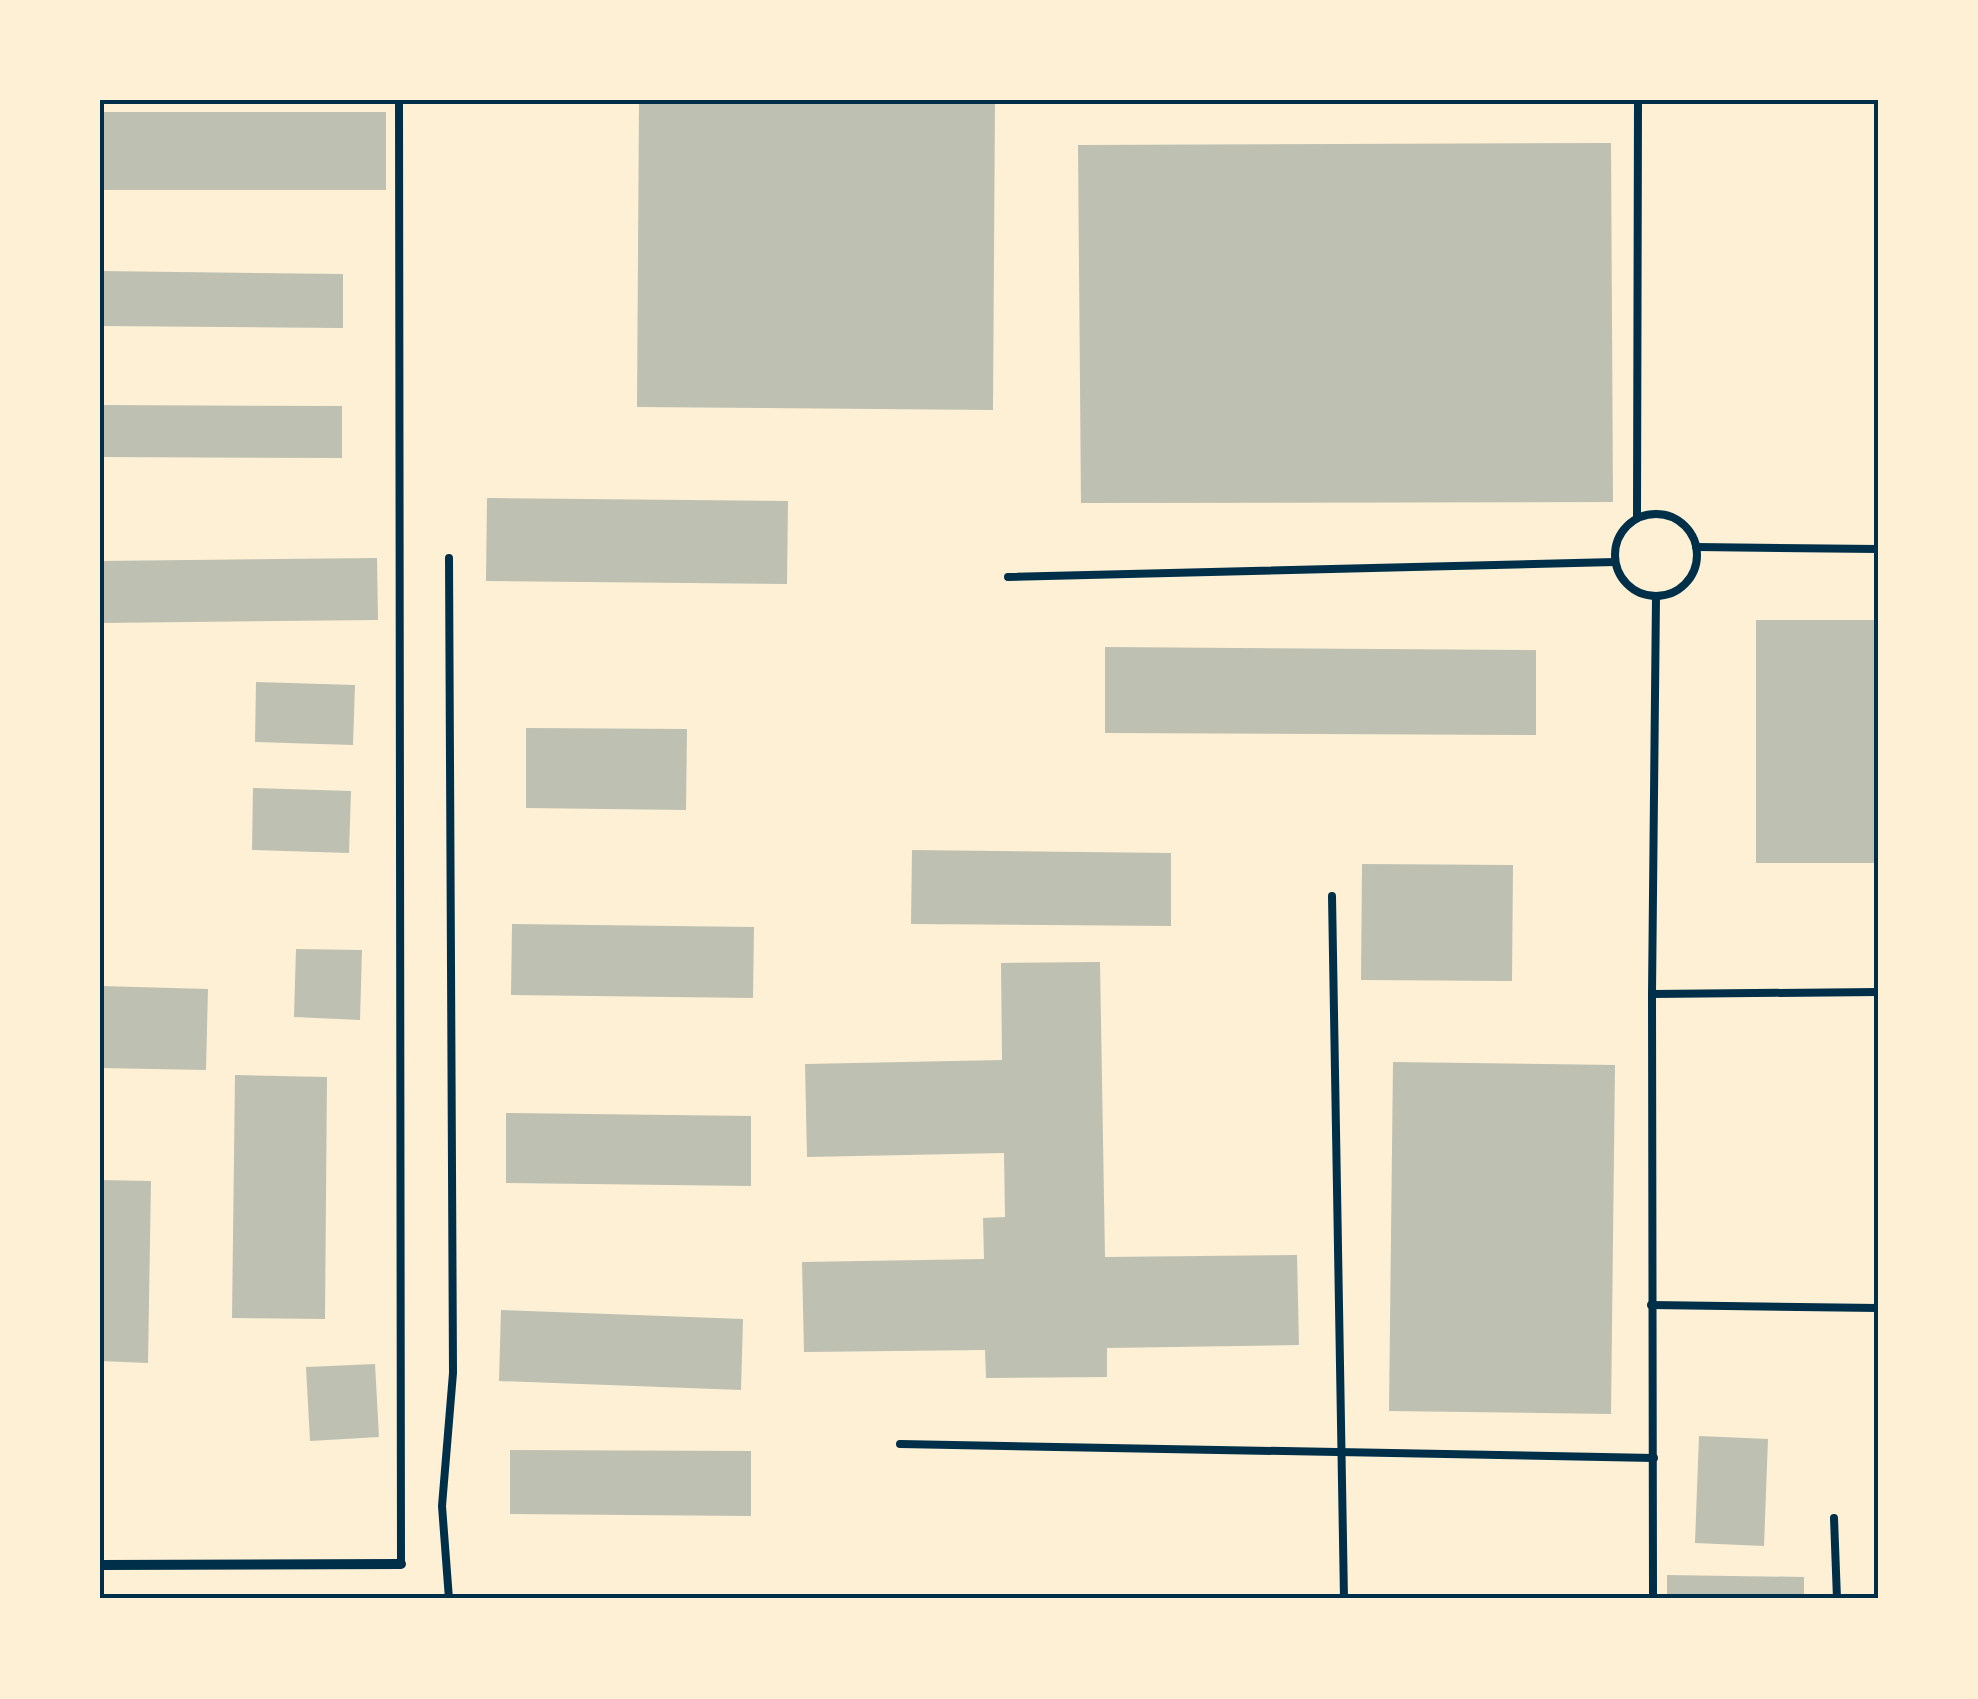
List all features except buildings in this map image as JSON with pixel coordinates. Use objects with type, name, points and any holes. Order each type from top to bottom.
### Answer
[{"type":"street","points":[[100,1565],[401,1564]]},
{"type":"lane","points":[[399,100],[401,1564]]},
{"type":"lane","points":[[1636,518],[1638,100]]},
{"type":"lane","points":[[1662,514],[1674,518],[1692,535],[1696,548],[1692,575],[1670,593],[1656,596],[1629,586],[1615,562],[1619,536],[1636,518],[1662,514]]},
{"type":"lane","points":[[1696,548],[1878,549]]},
{"type":"lane","points":[[449,558],[453,1373],[442,1506],[449,1599]]},
{"type":"lane","points":[[1008,578],[1615,562]]},
{"type":"lane","points":[[1653,1599],[1656,596]]},
{"type":"lane","points":[[1332,896],[1344,1599]]},
{"type":"lane","points":[[1652,994],[1878,992]]},
{"type":"lane","points":[[1651,1306],[1878,1308]]},
{"type":"lane","points":[[900,1444],[1654,1458]]},
{"type":"lane","points":[[1834,1518],[1836,1599]]}]
